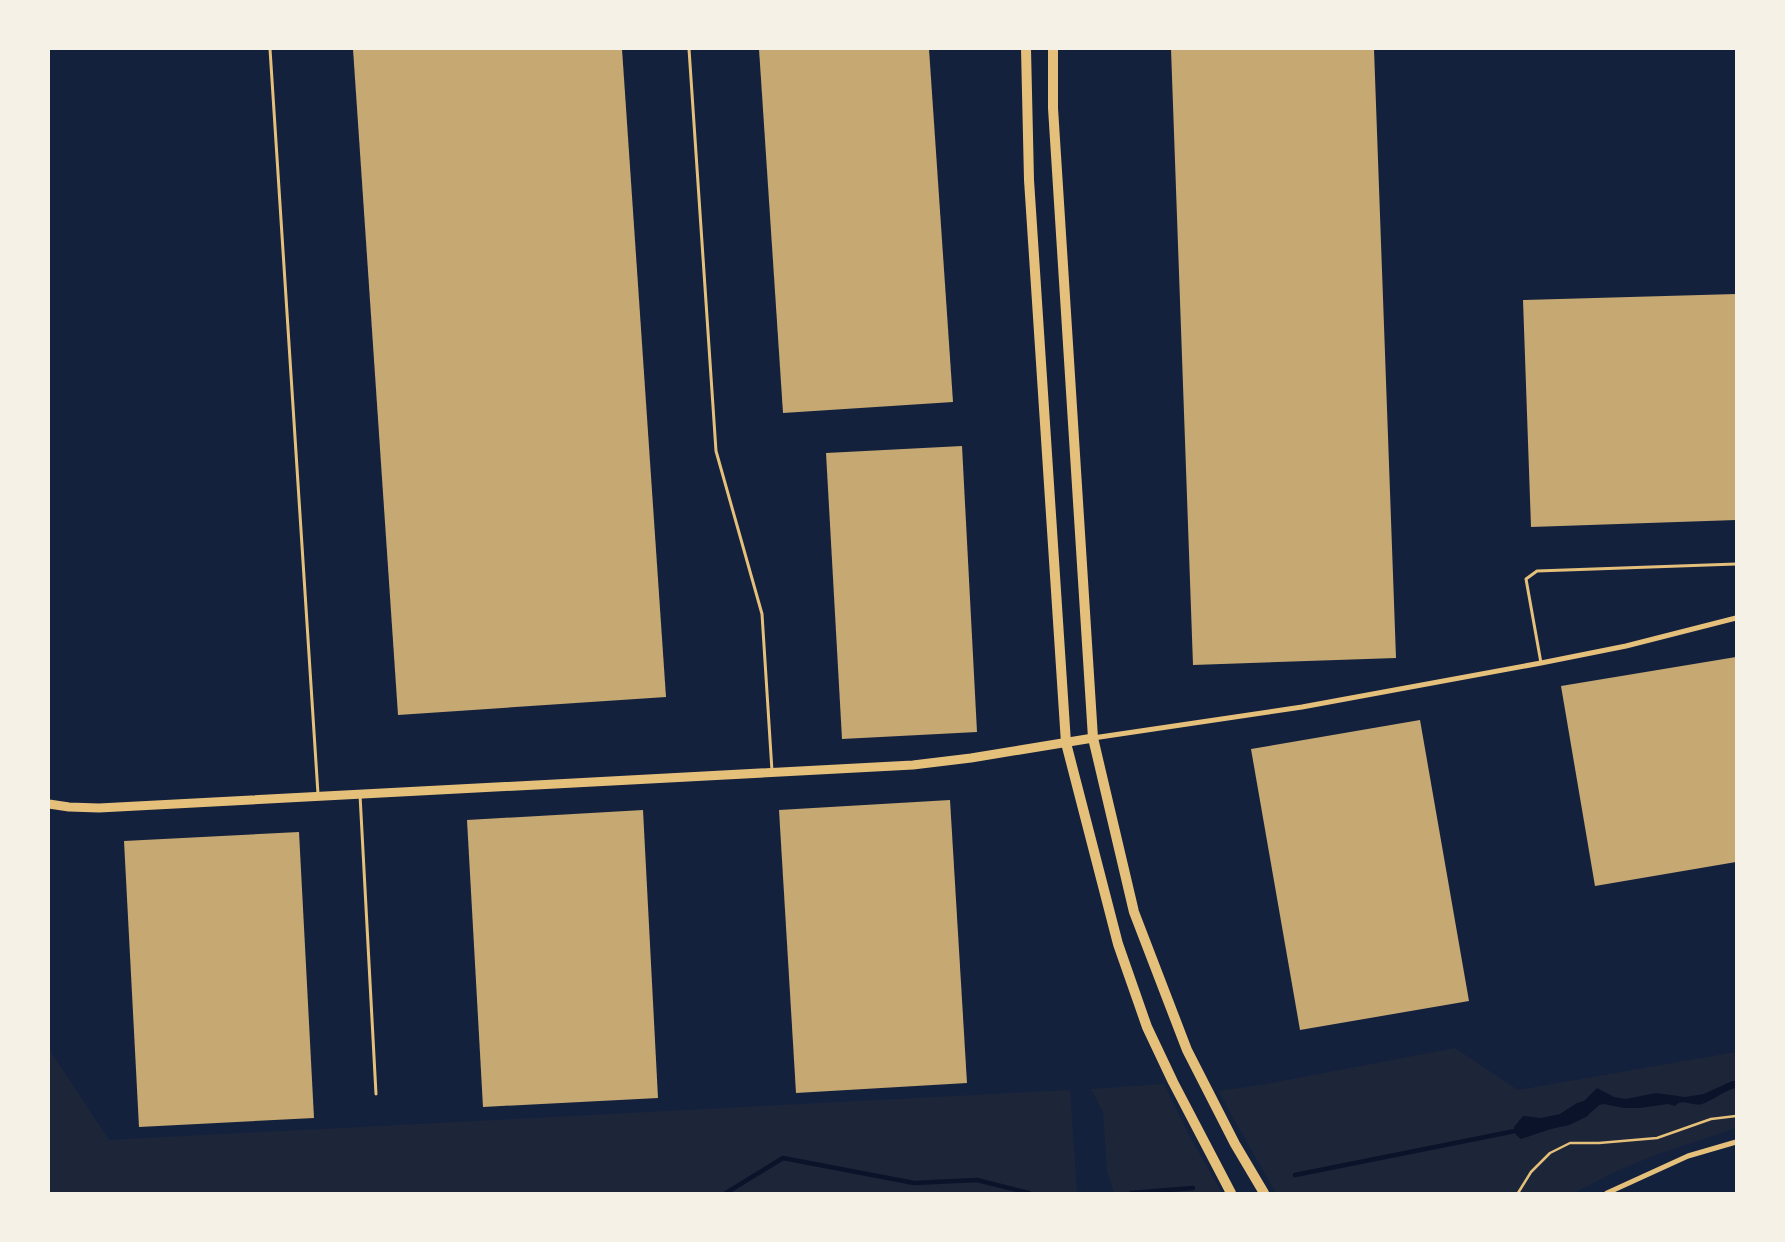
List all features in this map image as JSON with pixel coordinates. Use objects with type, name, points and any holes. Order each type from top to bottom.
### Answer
[{"type":"main road","points":[[1026,49],[1029,180],[1066,743],[1118,944],[1147,1026],[1173,1082],[1231,1193]]},
{"type":"main road","points":[[1053,49],[1053,117],[1093,738],[1134,912],[1188,1050],[1235,1144],[1264,1193]]},
{"type":"street","points":[[49,804],[99,808],[913,765],[971,758],[1302,707],[1626,646],[1736,618]]},
{"type":"street","points":[[1607,1193],[1688,1156],[1736,1142]]},
{"type":"lane","points":[[270,49],[318,797]]},
{"type":"lane","points":[[689,49],[716,451],[762,614],[772,773]]},
{"type":"lane","points":[[1541,663],[1526,578],[1538,571],[1736,564]]},
{"type":"lane","points":[[360,794],[376,1094]]},
{"type":"path","points":[[1518,1193],[1532,1172],[1550,1153],[1570,1143],[1599,1143],[1657,1138],[1711,1120],[1736,1116]]},
{"type":"shaded area","points":[[1455,1048],[1518,1090],[1736,1052],[1736,1128],[1658,1154],[1619,1170],[1574,1193],[1276,1193],[1218,1091],[1261,1085]]},
{"type":"shaded area","points":[[49,1049],[109,1140],[1070,1090],[1077,1193],[49,1193]]},
{"type":"shaded area","points":[[1732,1081],[1736,1081],[1736,1088],[1699,1105],[1681,1102],[1675,1106],[1668,1104],[1624,1108],[1604,1104],[1599,1105],[1586,1117],[1569,1125],[1521,1139],[1516,1135],[1514,1127],[1523,1116],[1541,1118],[1560,1114],[1577,1103],[1584,1101],[1597,1088],[1614,1097],[1626,1099],[1656,1093],[1685,1097],[1704,1094]]},
{"type":"shaded area","points":[[1164,1084],[1189,1135],[1222,1193],[1114,1193],[1107,1171],[1103,1112],[1091,1089]]},
{"type":"building","points":[[353,49],[622,49],[666,697],[398,715]]},
{"type":"building","points":[[759,49],[929,49],[953,402],[783,413]]},
{"type":"building","points":[[1171,49],[1374,49],[1396,658],[1193,665]]},
{"type":"building","points":[[1736,294],[1736,520],[1531,527],[1523,300]]},
{"type":"building","points":[[962,446],[977,732],[842,739],[826,453]]},
{"type":"building","points":[[1736,657],[1736,862],[1595,886],[1561,686]]},
{"type":"building","points":[[1420,720],[1469,1001],[1300,1030],[1251,749]]},
{"type":"building","points":[[950,800],[967,1083],[796,1093],[779,810]]},
{"type":"building","points":[[643,810],[658,1098],[483,1107],[467,820]]},
{"type":"building","points":[[299,832],[314,1118],[139,1127],[124,841]]},
{"type":"waterway","points":[[1295,1175],[1520,1130]]},
{"type":"waterway","points":[[726,1193],[783,1158],[914,1183],[977,1180],[1029,1193]]},
{"type":"waterway","points":[[1131,1193],[1193,1188]]}]
